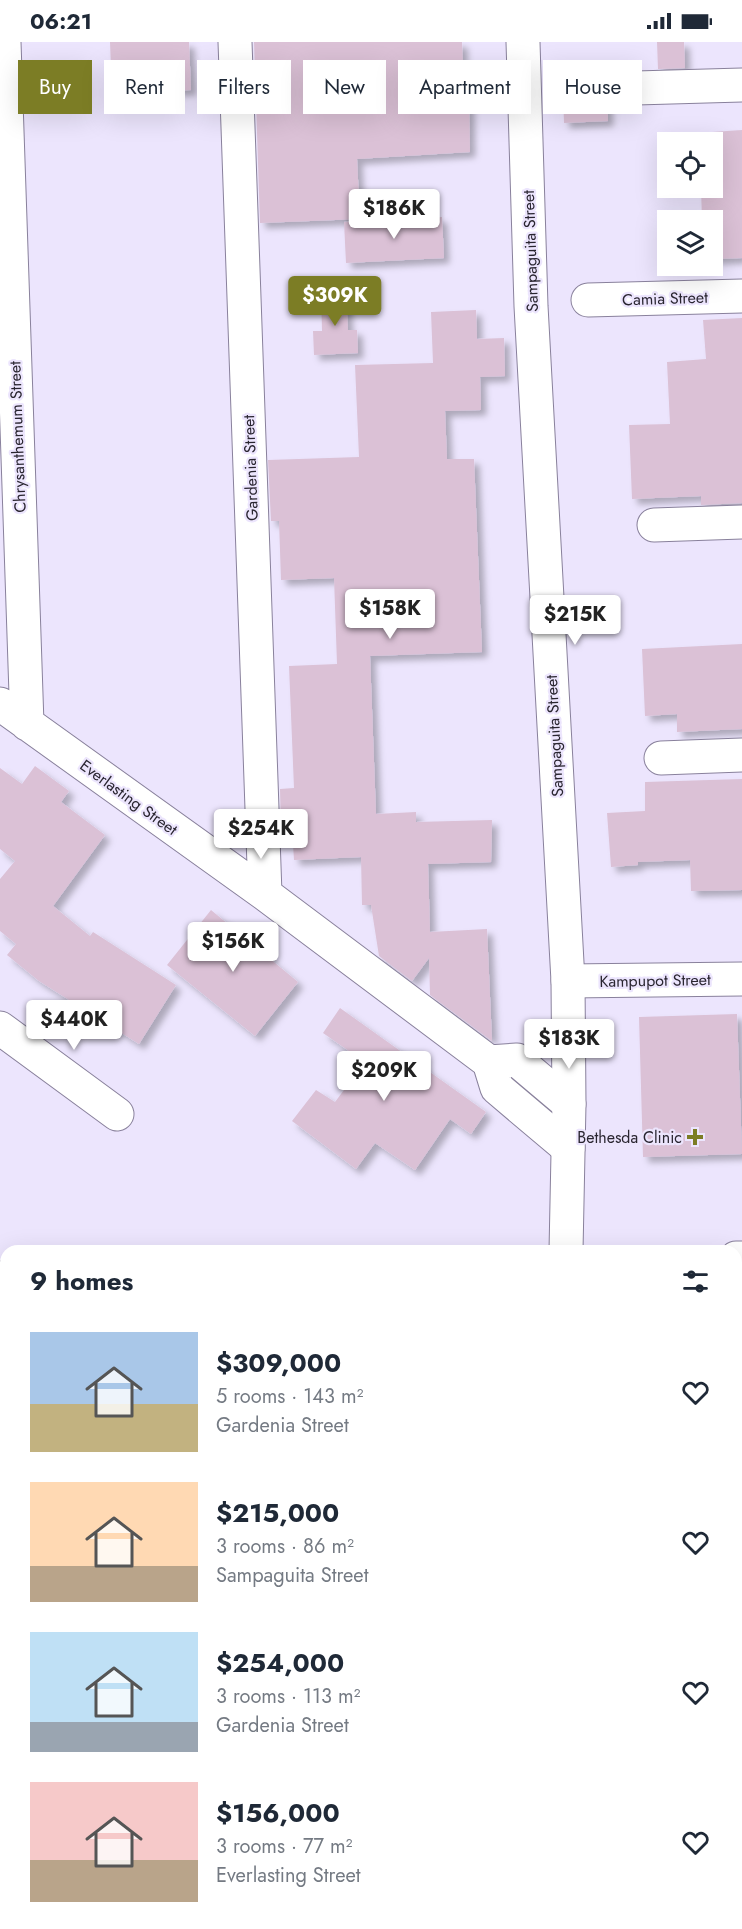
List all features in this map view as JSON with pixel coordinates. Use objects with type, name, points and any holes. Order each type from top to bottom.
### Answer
[{"type":"street","name":"Chrysanthemum Street","points":[[4,42],[27,724]]},
{"type":"street","name":"Gardenia Street","points":[[235,42],[265,894]]},
{"type":"street","name":"Sampaguita Street","points":[[523,42],[531,306],[568,981],[569,1104],[566,1245]]},
{"type":"street","points":[[642,88],[742,84]]},
{"type":"street","name":"Camia Street","points":[[588,300],[742,296]]},
{"type":"street","points":[[654,525],[742,522]]},
{"type":"street","name":"Everlasting Street","points":[[0,704],[265,894],[489,1062]]},
{"type":"street","points":[[661,758],[742,755]]},
{"type":"street","name":"Kampupot Street","points":[[568,981],[742,979]]},
{"type":"street","points":[[0,1028],[117,1114]]},
{"type":"street","points":[[568,1148],[497,1088],[489,1062],[518,1060],[569,1104]]},
{"type":"building","points":[[110,42],[189,42],[191,90],[185,90],[185,60],[111,60]]},
{"type":"building","points":[[254,42],[462,42],[463,60],[398,60],[398,114],[469,114],[470,152],[357,159],[360,219],[260,223],[256,114],[291,114],[291,60],[255,60]]},
{"type":"building","points":[[657,42],[684,42],[685,68],[658,69]]},
{"type":"building","points":[[564,114],[608,114],[608,121],[564,123]]},
{"type":"building","points":[[742,130],[742,258],[723,259],[723,210],[702,210],[701,198],[723,198],[723,132],[712,132]]},
{"type":"building","points":[[442,217],[444,258],[346,263],[344,222]]},
{"type":"building","points":[[346,292],[348,330],[357,330],[358,353],[314,355],[313,331],[322,331],[321,293]]},
{"type":"building","points":[[476,310],[477,339],[504,338],[505,376],[480,377],[481,410],[445,411],[447,459],[474,459],[482,652],[370,656],[376,814],[416,812],[416,822],[492,820],[491,862],[428,864],[430,932],[487,929],[492,1041],[430,995],[429,958],[412,981],[379,956],[371,905],[362,905],[361,857],[294,860],[292,829],[281,830],[280,789],[294,788],[289,666],[337,664],[334,578],[281,580],[279,521],[271,521],[268,460],[359,457],[355,365],[433,363],[431,312]]},
{"type":"building","points":[[742,318],[742,503],[701,505],[701,496],[632,499],[629,425],[670,424],[667,362],[706,359],[703,320]]},
{"type":"building","points":[[742,644],[742,729],[677,732],[677,714],[645,716],[642,649]]},
{"type":"building","points":[[35,766],[69,791],[61,802],[105,835],[53,906],[90,936],[93,932],[176,985],[139,1044],[39,981],[7,955],[16,944],[0,931],[0,879],[15,861],[0,849],[0,768],[22,784]]},
{"type":"building","points":[[742,779],[742,890],[691,891],[690,860],[638,862],[638,865],[611,867],[607,813],[645,811],[645,782]]},
{"type":"building","points":[[211,910],[298,982],[255,1036],[167,965]]},
{"type":"building","points":[[340,1008],[486,1112],[471,1134],[450,1119],[415,1170],[375,1143],[356,1169],[292,1121],[316,1090],[335,1102],[365,1062],[323,1033]]},
{"type":"building","points":[[737,1014],[742,1154],[643,1157],[639,1017]]},
{"type":"place","name":"Bethesda Clinic","points":[[695,1137]]}]
